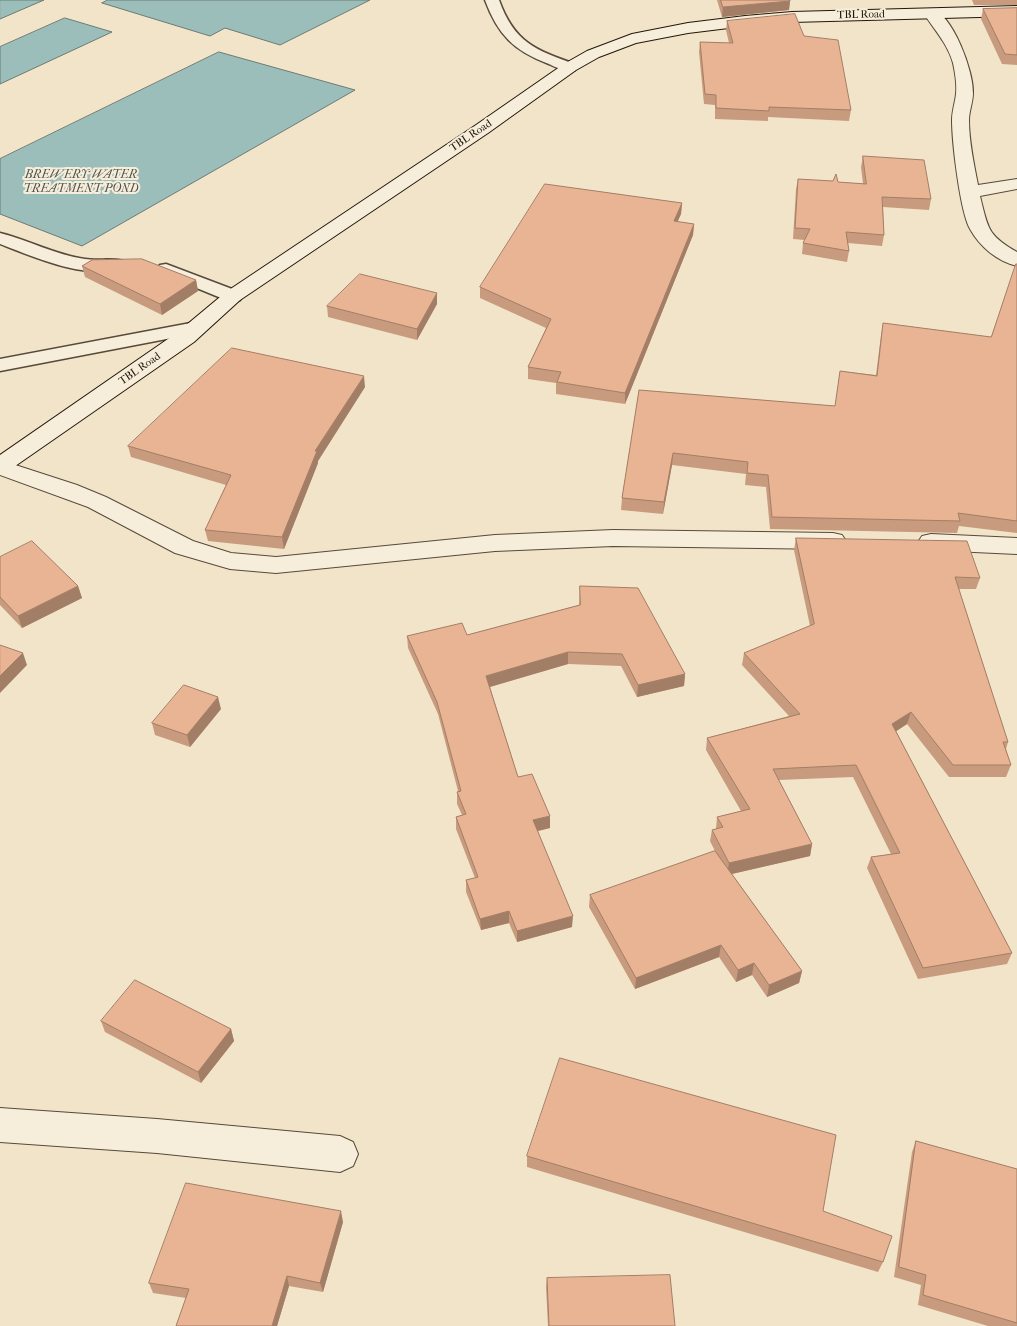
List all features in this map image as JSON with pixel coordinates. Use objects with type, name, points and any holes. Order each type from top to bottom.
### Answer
[{"type":"street","name":"TBL Road","points":[[0,467],[196,328],[233,296],[482,129],[570,67],[593,54],[632,39],[688,28],[792,18],[1017,11]]},
{"type":"street","points":[[932,14],[951,40],[961,63],[965,92],[960,118],[970,192],[979,228],[992,246],[1017,260]]},
{"type":"street","points":[[970,192],[1017,184]]},
{"type":"street","points":[[0,467],[97,502],[184,547],[230,561],[276,566],[495,543],[613,538],[858,542]]},
{"type":"street","points":[[906,542],[963,542],[1017,546]]},
{"type":"street","points":[[0,1126],[157,1136],[340,1154]]},
{"type":"lane","points":[[492,0],[495,12],[506,32],[517,44],[534,55],[570,67]]},
{"type":"lane","points":[[0,238],[44,255],[86,265],[142,263],[233,296]]},
{"type":"lane","points":[[0,365],[196,328]]},
{"type":"water","points":[[0,0],[44,0],[0,19]]},
{"type":"water","points":[[108,0],[370,0],[280,45],[225,28],[210,36],[102,3]]},
{"type":"water","points":[[65,18],[112,32],[0,84],[0,47]]},
{"type":"water","name":"BREWERY WATER TREATMENT POND","points":[[219,52],[355,90],[82,246],[0,214],[0,159]]},
{"type":"building","points":[[721,0],[790,0],[790,1],[723,7]]},
{"type":"building","points":[[1017,8],[1017,55],[1005,54],[983,9]]},
{"type":"building","points":[[795,14],[804,36],[838,40],[851,110],[769,107],[769,111],[716,108],[716,95],[705,94],[700,42],[733,43],[727,21]]},
{"type":"building","points":[[863,156],[924,160],[931,199],[882,197],[884,235],[846,232],[849,251],[803,243],[810,229],[795,228],[798,179],[833,181],[836,174],[838,182],[866,184]]},
{"type":"building","points":[[545,184],[682,203],[674,221],[694,224],[625,393],[557,382],[561,372],[528,367],[551,319],[480,287]]},
{"type":"building","points":[[142,259],[196,280],[160,304],[82,266],[92,260]]},
{"type":"building","points":[[1016,264],[1017,521],[958,513],[960,521],[772,517],[768,475],[747,473],[748,462],[673,453],[664,502],[622,498],[639,390],[835,406],[840,371],[877,376],[883,323],[991,337]]},
{"type":"building","points":[[360,274],[437,293],[417,329],[327,306]]},
{"type":"building","points":[[232,348],[364,376],[315,451],[317,451],[282,537],[205,530],[231,475],[128,446]]},
{"type":"building","points":[[796,538],[967,541],[980,578],[955,577],[1008,742],[1003,742],[1011,765],[953,765],[911,712],[892,724],[1012,953],[923,968],[871,857],[900,853],[856,765],[773,769],[812,844],[729,863],[712,830],[723,827],[717,817],[750,809],[707,738],[800,714],[744,653],[814,624]]},
{"type":"building","points":[[32,541],[78,586],[18,616],[0,597],[0,557]]},
{"type":"building","points":[[580,586],[638,588],[685,674],[638,685],[622,654],[568,652],[486,676],[518,777],[532,774],[550,816],[533,820],[573,916],[517,931],[509,911],[480,919],[466,880],[478,877],[456,817],[466,814],[457,792],[461,791],[437,702],[407,636],[462,623],[467,635],[580,605]]},
{"type":"building","points":[[0,645],[23,653],[0,676]]},
{"type":"building","points":[[184,685],[218,697],[187,735],[152,723]]},
{"type":"building","points":[[715,851],[802,971],[769,985],[754,963],[738,970],[721,945],[636,978],[590,895]]},
{"type":"building","points":[[135,980],[231,1029],[198,1072],[101,1021]]},
{"type":"building","points":[[560,1058],[836,1135],[823,1211],[892,1236],[883,1262],[527,1156]]},
{"type":"building","points":[[916,1141],[1017,1169],[1017,1323],[923,1295],[926,1275],[899,1267]]},
{"type":"building","points":[[186,1183],[341,1211],[320,1283],[287,1276],[272,1326],[176,1326],[189,1289],[149,1283]]},
{"type":"building","points":[[670,1275],[675,1326],[549,1326],[547,1278]]}]
